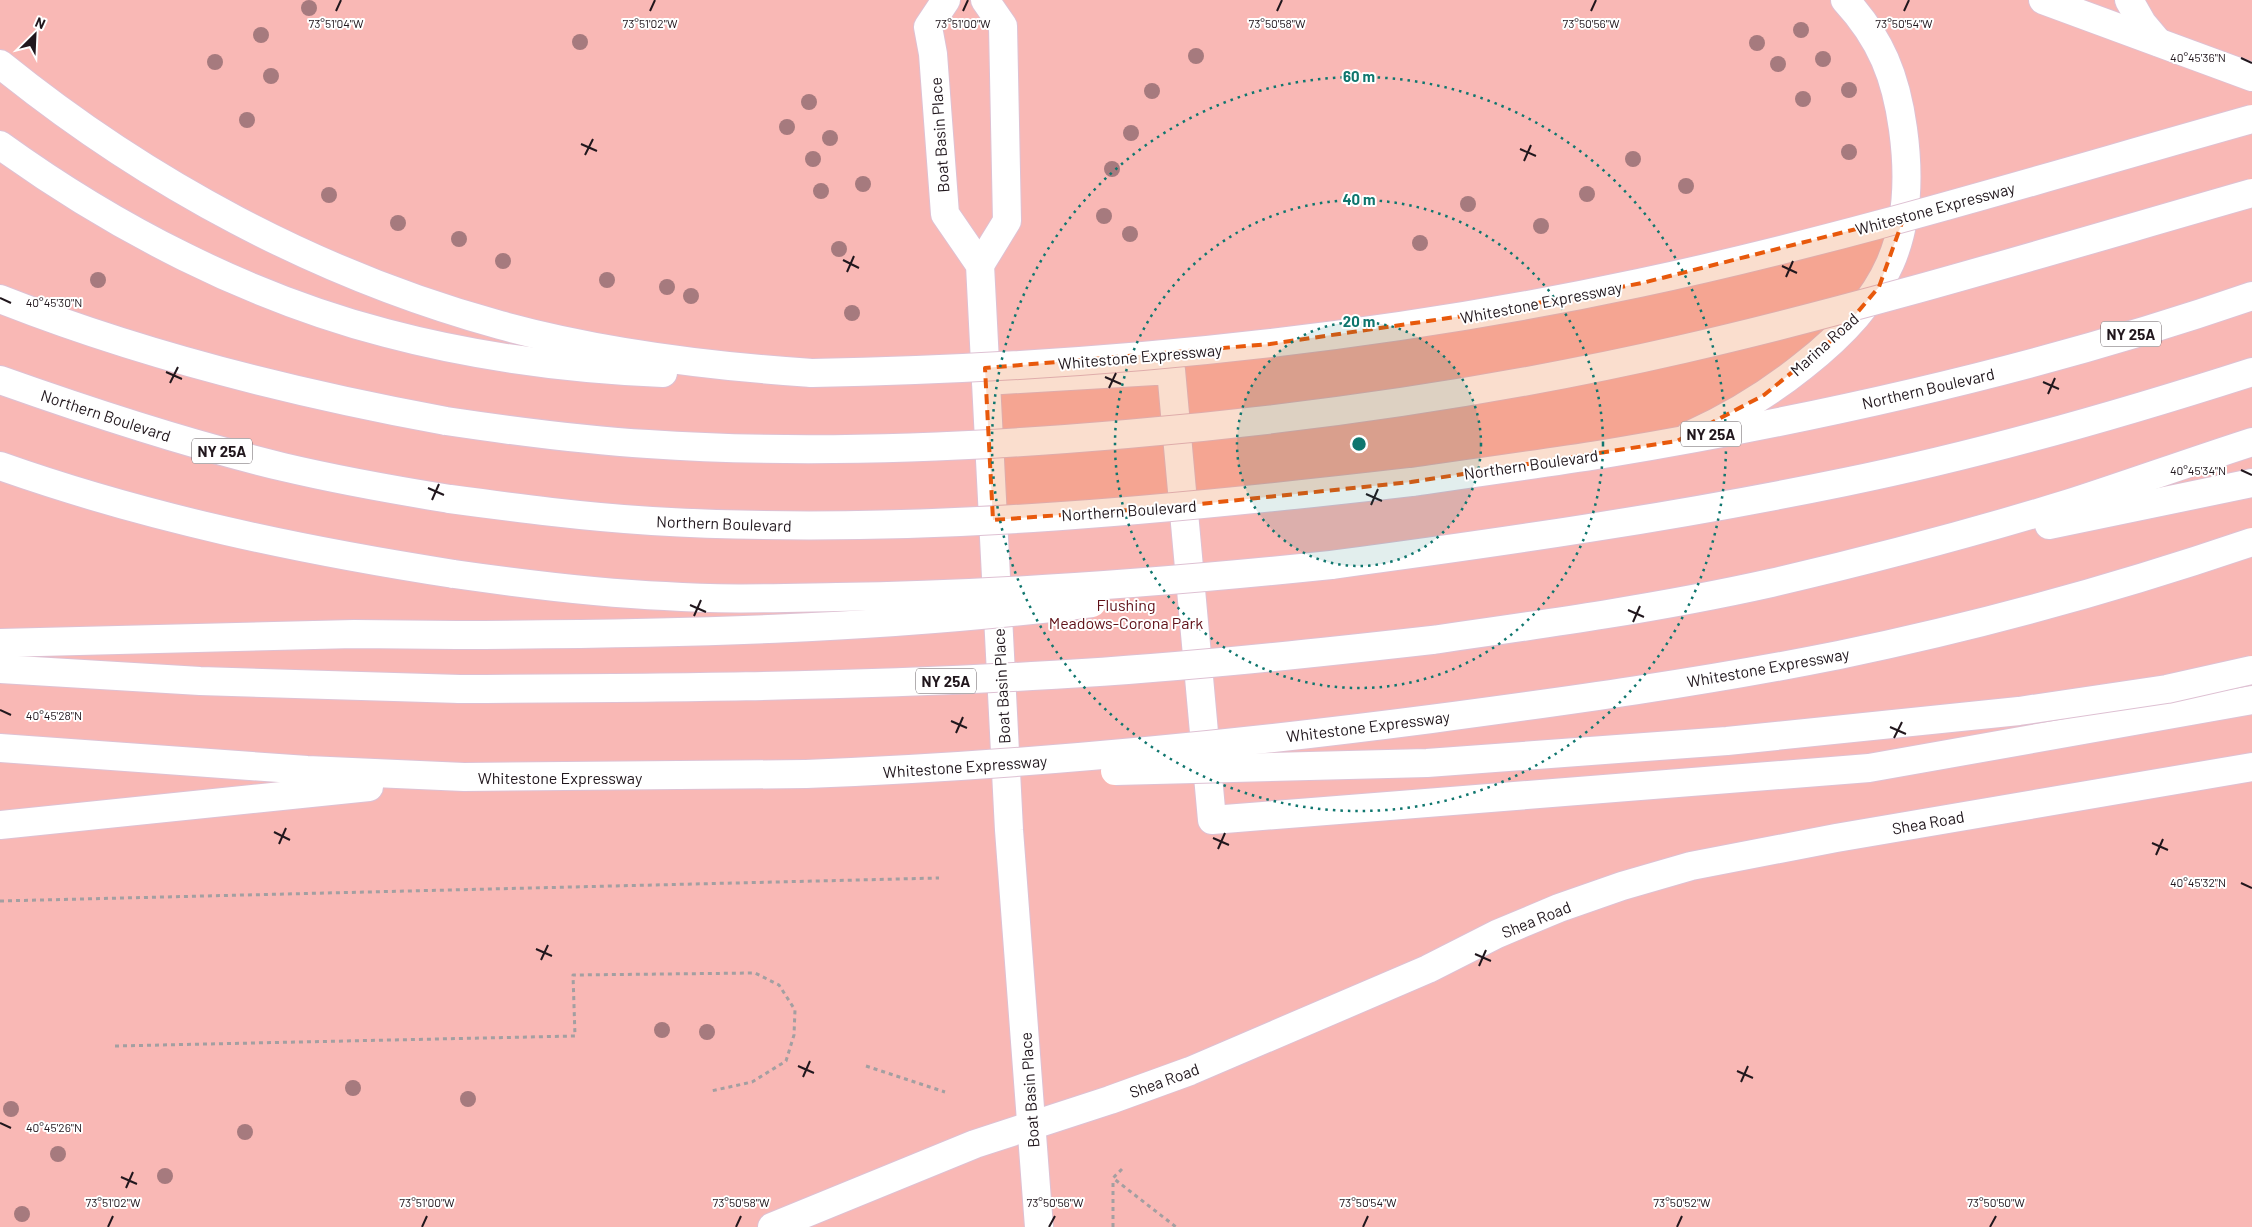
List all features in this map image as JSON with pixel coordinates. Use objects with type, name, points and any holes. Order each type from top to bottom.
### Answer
[{"type":"main road","name":"Boat Basin Place","points":[[946,0],[928,27],[933,54],[945,214],[980,265],[1009,830],[1039,1227]]},
{"type":"main road","points":[[980,265],[1007,221],[1003,26],[985,0]]},
{"type":"main road","name":"Marina Road","points":[[1677,441],[1737,411],[1764,395],[1816,356],[1858,314],[1879,286],[1890,265],[1905,214],[1908,185],[1901,111],[1882,49],[1868,26],[1845,0]]},
{"type":"main road","points":[[2043,0],[2252,78]]},
{"type":"main road","points":[[2128,0],[2142,23],[2158,42]]},
{"type":"main road","points":[[0,64],[103,141],[165,182],[257,231],[322,261],[440,306],[500,325],[599,347],[742,368],[812,373]]},
{"type":"main road","name":"Whitestone Expressway","points":[[812,373],[970,369],[1196,352],[1279,343],[1490,312],[1642,283],[1785,248],[1939,207],[2252,118]]},
{"type":"main road","points":[[0,144],[64,188],[122,223],[214,270],[327,315],[385,333],[484,354],[595,369],[697,374],[812,373]]},
{"type":"main road","points":[[0,299],[120,342],[219,372],[347,402],[446,421],[647,444],[800,449],[1022,442],[1238,424],[1463,392],[1683,349],[1886,296],[2252,193]]},
{"type":"main road","name":"Northern Boulevard","points":[[0,380],[131,425],[214,449],[339,479],[450,499],[579,515],[652,521],[778,525],[984,520],[1143,510],[1411,482],[1604,454],[1757,426],[1934,387],[2082,348],[2252,296]]},
{"type":"main road","points":[[986,381],[1171,370],[1212,820],[1869,768],[2252,700]]},
{"type":"main road","points":[[0,466],[91,495],[226,531],[359,560],[521,583],[666,596],[815,598],[1033,590],[1331,565],[1555,535],[1699,511],[1848,482],[2008,444],[2146,405],[2252,372]]},
{"type":"main road","name":"NY 25A","points":[[0,669],[200,681],[460,689],[734,688],[1013,677],[1254,659],[1432,640],[1554,622],[1696,598],[1770,583],[1995,525],[2252,442]]},
{"type":"main road","points":[[1770,583],[2252,484]]},
{"type":"main road","name":"Whitestone Expressway","points":[[464,777],[593,778],[806,774],[965,766],[1116,755],[1339,731],[1618,693],[1838,655],[1984,622],[2127,582],[2252,542]]},
{"type":"main road","points":[[0,643],[354,634],[457,635],[742,632],[892,624],[1032,611],[1185,591],[1331,565]]},
{"type":"main road","points":[[806,774],[1215,770],[1427,763],[1574,754],[1746,739],[2019,711],[2167,689],[2252,670]]},
{"type":"main road","points":[[0,748],[306,770],[464,777]]},
{"type":"main road","name":"Shea Road","points":[[772,1227],[944,1156],[1032,1124],[1110,1100],[1190,1071],[1428,969],[1497,934],[1559,908],[1682,868],[1836,838],[2252,767]]},
{"type":"main road","points":[[0,824],[464,777]]},
{"type":"path","points":[[0,901],[939,878]]},
{"type":"path","points":[[115,1046],[575,1036],[573,975],[755,973],[779,985],[795,1010],[794,1035],[786,1062],[752,1082],[711,1091]]},
{"type":"path","points":[[866,1066],[945,1092]]},
{"type":"path","points":[[1113,1227],[1113,1178],[1122,1169]]},
{"type":"path","points":[[1113,1178],[1176,1227]]},
{"type":"highlighted area","points":[[1904,217],[1879,287],[1838,335],[1764,395],[1677,441],[1411,482],[1171,507],[993,520],[985,368],[1270,344],[1490,312],[1642,283]]},
{"type":"green space","name":"Flushing Meadows-Corona Park","points":[[0,0],[2252,0],[2252,1227],[0,1227]]}]
